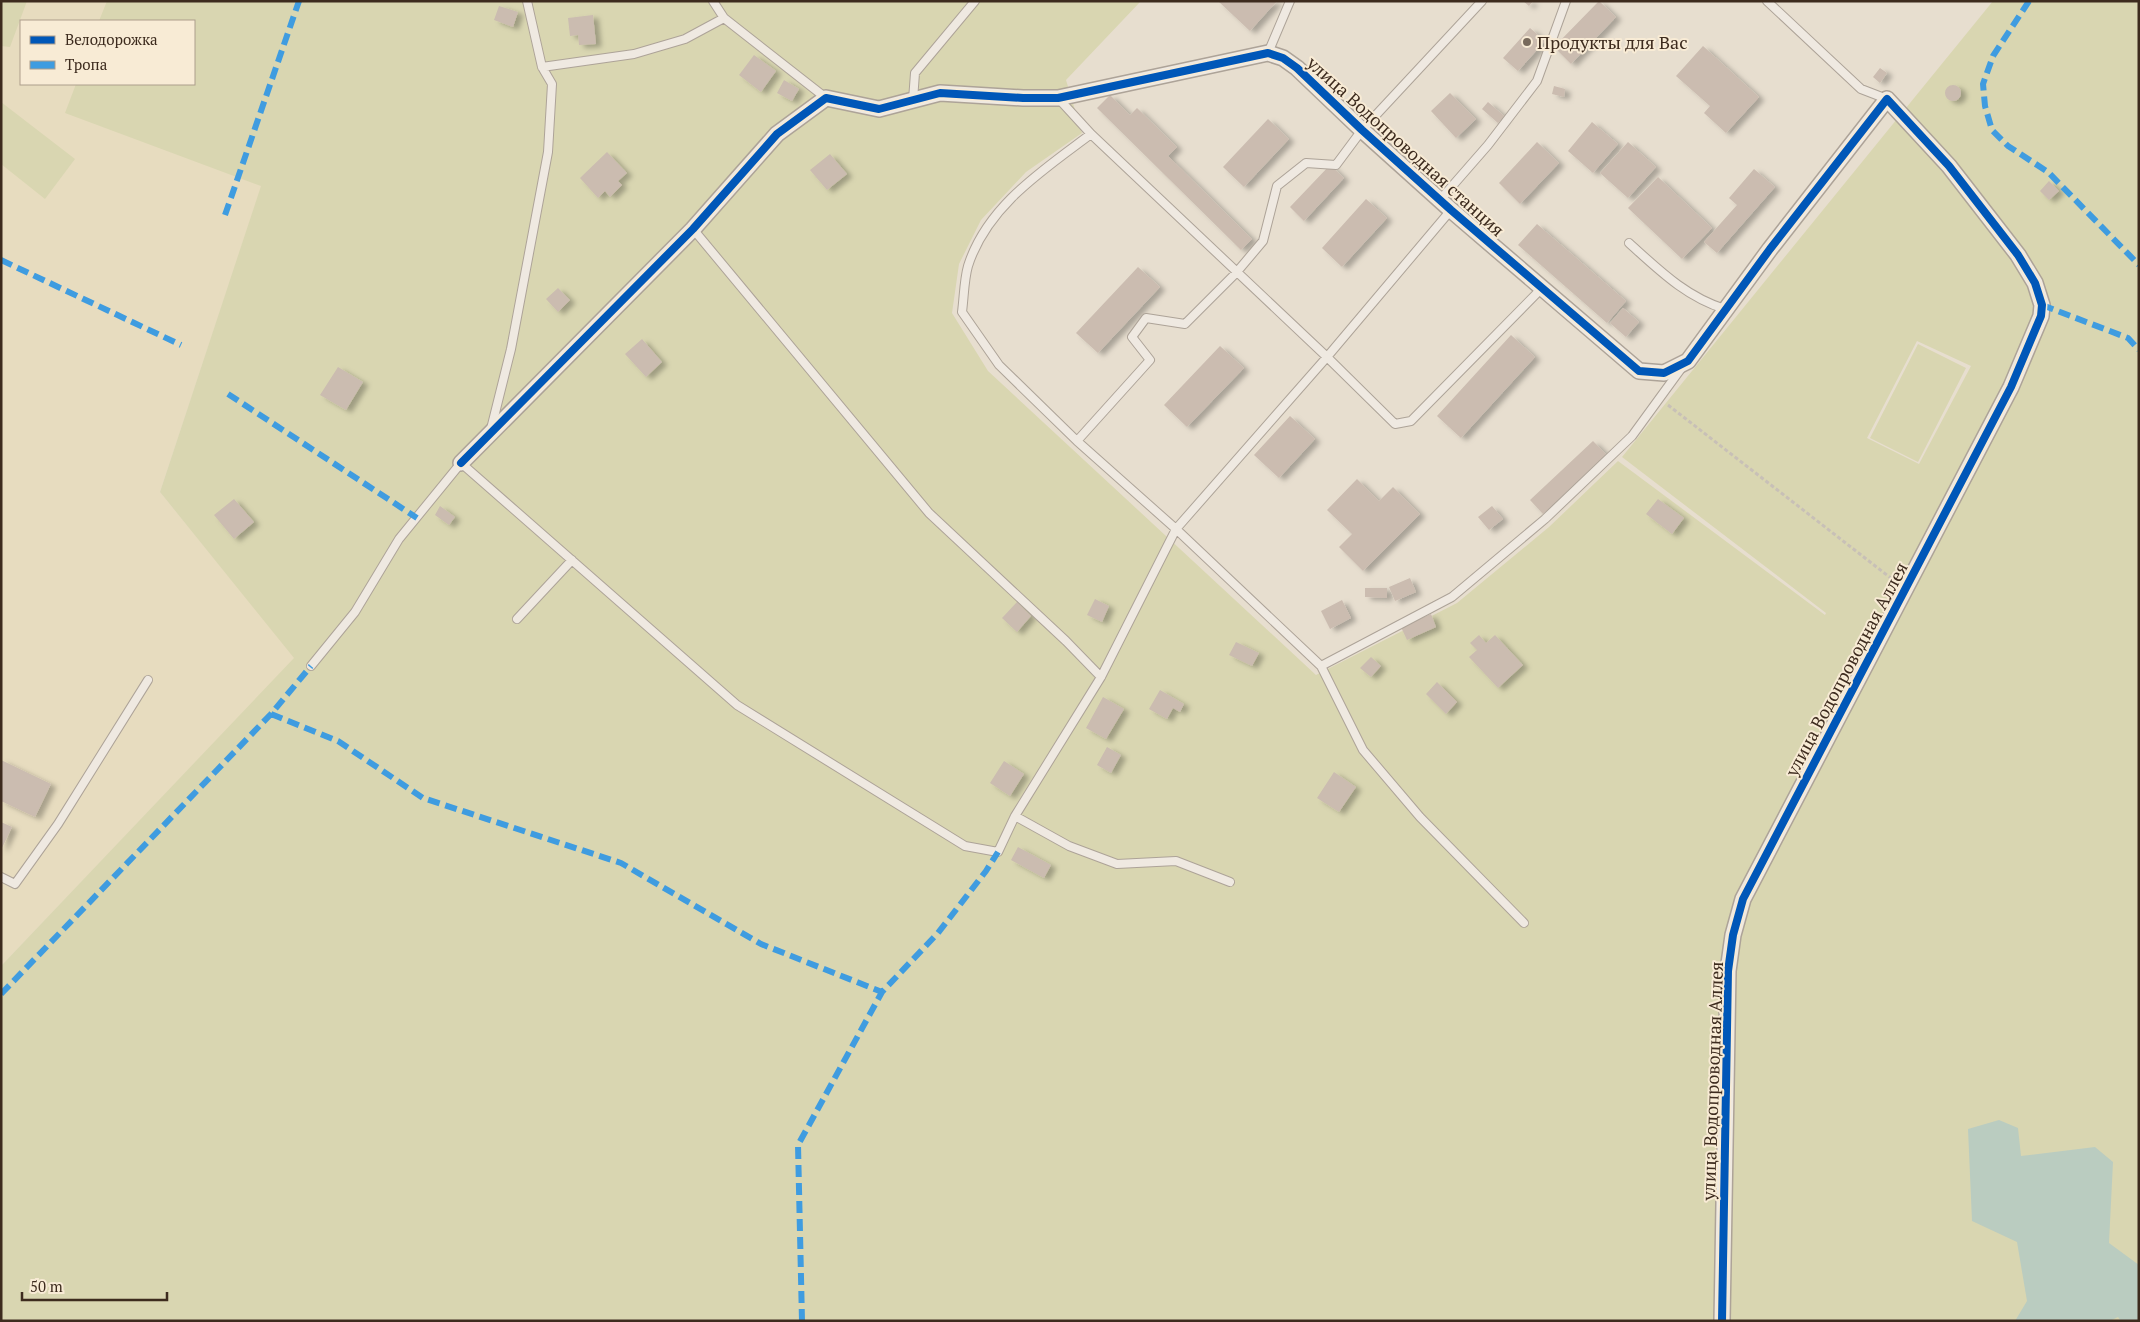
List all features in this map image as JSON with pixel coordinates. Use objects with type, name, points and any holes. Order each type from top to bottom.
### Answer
[{"type":"street","points":[[461,463],[694,229],[777,134],[826,98],[879,109],[940,93],[1058,98],[1268,53]]},
{"type":"street","name":"улица Водопроводная станция","points":[[1268,53],[1284,58],[1298,68],[1362,130],[1446,205],[1639,371],[1664,373],[1688,361]]},
{"type":"street","points":[[1688,361],[1887,100]]},
{"type":"street","name":"улица Водопроводная Аллея","points":[[1722,1321],[1728,971],[1733,935],[1743,899],[1904,588],[1939,526],[2011,387],[2041,316],[2042,305],[2035,283],[2018,255],[1949,166],[1887,100]]},
{"type":"lane","points":[[490,436],[511,348],[548,152],[552,84],[542,67],[527,1]]},
{"type":"lane","points":[[713,1],[724,18],[826,98]]},
{"type":"lane","points":[[913,100],[915,73],[975,1]]},
{"type":"lane","points":[[1268,53],[1290,1]]},
{"type":"lane","points":[[1078,441],[1150,360],[1132,337],[1146,318],[1185,324],[1236,272],[1263,241],[1277,186],[1306,163],[1336,165],[1362,130],[1482,1]]},
{"type":"lane","points":[[310,666],[355,612],[400,539],[461,463],[737,705],[965,846],[998,852],[1015,816],[1101,677],[1176,529],[1327,357],[1446,205],[1536,81],[1566,1]]},
{"type":"lane","name":"улица Водопроводная Аллея","points":[[1767,1],[1861,89],[1887,100]]},
{"type":"lane","points":[[542,67],[634,54],[685,39],[724,18]]},
{"type":"lane","points":[[1058,98],[1091,134],[1327,357],[1395,424],[1411,421],[1542,287]]},
{"type":"lane","points":[[1091,134],[1029,180],[986,227],[968,267],[962,312],[999,366],[1321,666],[1363,750],[1420,817],[1524,922]]},
{"type":"lane","points":[[694,229],[929,513],[1066,641],[1101,677]]},
{"type":"lane","points":[[1629,243],[1685,291],[1706,304],[1726,309]]},
{"type":"lane","points":[[1321,666],[1452,597],[1545,519],[1632,436],[1688,361]]},
{"type":"lane","points":[[517,619],[572,560]]},
{"type":"lane","points":[[1,877],[15,884],[58,824],[148,680]]},
{"type":"lane","points":[[1015,816],[1069,846],[1117,864],[1176,861],[1230,882]]},
{"type":"path","points":[[1660,398],[1904,588]]},
{"type":"shaded area","points":[[1,1],[323,1],[160,492],[295,658],[1,966]]},
{"type":"shaded area","points":[[1,1],[27,1],[10,47],[1,46]]},
{"type":"shaded area","points":[[107,1],[1141,1],[1066,80],[1082,133],[1026,172],[981,220],[959,264],[952,313],[988,371],[1316,675],[1457,603],[1549,527],[1618,461],[1825,615],[1826,613],[1622,457],[1993,1],[2139,1],[2139,1321],[1,1321],[1,966],[294,658],[160,492],[261,186],[65,113],[76,85],[195,85],[195,20],[99,20]],"holes":[[[1917,341],[1971,366],[1919,464],[1867,438]]]},
{"type":"shaded area","points":[[1,102],[75,159],[45,199],[1,164]]},
{"type":"shaded area","points":[[1918,344],[1966,368],[1918,462],[1870,438]]},
{"type":"shaded area","points":[[1999,1120],[2018,1128],[2021,1156],[2095,1147],[2113,1162],[2109,1243],[2139,1265],[2139,1321],[2121,1321],[2118,1317],[2110,1321],[2015,1321],[2027,1301],[2017,1242],[1972,1221],[1968,1129]]},
{"type":"building","points":[[1218,1],[1277,1],[1250,31]]},
{"type":"building","points":[[1523,1],[1533,1],[1529,6]]},
{"type":"building","points":[[1599,1],[1616,17],[1571,64],[1554,47]]},
{"type":"building","points":[[499,6],[518,12],[513,27],[494,20]]},
{"type":"building","points":[[593,15],[596,44],[579,45],[578,35],[570,36],[568,18]]},
{"type":"building","points":[[1530,28],[1545,41],[1518,71],[1503,58]]},
{"type":"building","points":[[1703,46],[1759,97],[1726,133],[1704,113],[1710,106],[1676,76]]},
{"type":"building","points":[[754,55],[776,71],[761,92],[739,75]]},
{"type":"building","points":[[1880,68],[1887,73],[1880,83],[1873,77]]},
{"type":"building","points":[[784,80],[799,89],[792,101],[777,93]]},
{"type":"building","points":[[1953,85],[1961,93],[1953,101],[1945,93]]},
{"type":"building","points":[[1554,86],[1565,89],[1564,97],[1552,94]]},
{"type":"building","points":[[1450,93],[1476,119],[1456,138],[1431,111]]},
{"type":"building","points":[[1110,95],[1130,115],[1137,108],[1177,147],[1168,156],[1252,239],[1241,250],[1097,108]]},
{"type":"building","points":[[1488,102],[1504,116],[1498,123],[1482,109]]},
{"type":"building","points":[[1268,119],[1289,139],[1244,187],[1223,167]]},
{"type":"building","points":[[1592,122],[1618,144],[1593,173],[1568,151]]},
{"type":"building","points":[[1537,142],[1559,163],[1520,204],[1499,183]]},
{"type":"building","points":[[1628,142],[1656,167],[1628,198],[1600,173]]},
{"type":"building","points":[[607,152],[627,173],[618,181],[622,185],[610,197],[605,191],[598,198],[580,178]]},
{"type":"building","points":[[830,154],[847,174],[827,190],[810,170]]},
{"type":"building","points":[[1330,165],[1344,178],[1304,221],[1290,207]]},
{"type":"building","points":[[1754,169],[1775,187],[1717,253],[1704,242],[1737,205],[1729,198]]},
{"type":"building","points":[[1658,177],[1712,228],[1682,259],[1628,208]]},
{"type":"building","points":[[2049,181],[2059,191],[2049,200],[2040,191]]},
{"type":"building","points":[[1366,199],[1387,218],[1342,267],[1322,248]]},
{"type":"building","points":[[1537,224],[1626,301],[1607,323],[1518,245]]},
{"type":"building","points":[[1138,267],[1160,287],[1098,353],[1076,333]]},
{"type":"building","points":[[558,288],[570,300],[558,312],[546,299]]},
{"type":"building","points":[[1623,308],[1639,322],[1626,337],[1610,323]]},
{"type":"building","points":[[1511,335],[1535,357],[1461,438],[1437,416]]},
{"type":"building","points":[[642,339],[662,362],[646,377],[625,354]]},
{"type":"building","points":[[1220,346],[1244,368],[1187,427],[1164,405]]},
{"type":"building","points":[[338,367],[363,382],[346,410],[320,395]]},
{"type":"building","points":[[1290,416],[1315,439],[1279,478],[1254,455]]},
{"type":"building","points":[[1593,441],[1606,454],[1543,514],[1530,500]]},
{"type":"building","points":[[1357,479],[1379,501],[1393,487],[1420,514],[1363,571],[1339,547],[1352,534],[1327,510]]},
{"type":"building","points":[[234,499],[254,522],[234,539],[214,515]]},
{"type":"building","points":[[1658,499],[1684,518],[1672,534],[1646,514]]},
{"type":"building","points":[[440,506],[455,517],[449,525],[435,515]]},
{"type":"building","points":[[1492,506],[1503,519],[1489,530],[1478,517]]},
{"type":"building","points":[[1410,578],[1416,592],[1395,601],[1389,587]]},
{"type":"building","points":[[1365,588],[1387,588],[1387,598],[1365,597]]},
{"type":"building","points":[[1095,599],[1109,606],[1102,622],[1087,615]]},
{"type":"building","points":[[1342,600],[1351,618],[1330,629],[1321,611]]},
{"type":"building","points":[[1017,602],[1031,616],[1017,632],[1002,618]]},
{"type":"building","points":[[1431,614],[1436,627],[1407,640],[1401,627]]},
{"type":"building","points":[[1479,635],[1486,643],[1495,635],[1523,665],[1498,688],[1469,657],[1477,650],[1470,643]]},
{"type":"building","points":[[1236,642],[1259,653],[1252,666],[1229,655]]},
{"type":"building","points":[[1371,657],[1381,666],[1371,677],[1360,668]]},
{"type":"building","points":[[1437,682],[1457,702],[1446,714],[1426,694]]},
{"type":"building","points":[[1160,690],[1184,704],[1180,712],[1173,708],[1167,719],[1149,709]]},
{"type":"building","points":[[1103,697],[1124,709],[1106,739],[1086,728]]},
{"type":"building","points":[[1107,747],[1121,755],[1111,773],[1097,765]]},
{"type":"building","points":[[1,760],[51,784],[35,817],[1,801]]},
{"type":"building","points":[[1004,761],[1024,774],[1010,796],[990,783]]},
{"type":"building","points":[[1334,772],[1356,787],[1339,812],[1317,798]]},
{"type":"building","points":[[1,822],[12,827],[1,850]]},
{"type":"building","points":[[1018,847],[1051,865],[1044,878],[1011,860]]},
{"type":"marked path","points":[[225,215],[299,1]]},
{"type":"marked path","points":[[2029,1],[1993,56],[1983,84],[1985,106],[1992,130],[2008,146],[2048,172],[2139,265]]},
{"type":"marked path","points":[[1,260],[181,345]]},
{"type":"marked path","points":[[2042,305],[2128,338],[2139,350]]},
{"type":"marked path","points":[[228,394],[417,518]]},
{"type":"marked path","points":[[1,994],[271,714],[311,666]]},
{"type":"marked path","points":[[271,714],[338,741],[423,798],[621,863],[761,944],[882,992]]},
{"type":"marked path","points":[[802,1321],[798,1145],[882,992],[938,933],[986,871],[998,852]]},
{"type":"cycle path","points":[[461,463],[693,229],[777,134],[826,98],[879,109],[940,93],[1058,98],[1268,53],[1283,58],[1297,68],[1362,130],[1451,210],[1639,371],[1664,373],[1688,361],[1770,249],[1887,99],[1949,166],[2018,255],[2035,283],[2042,305],[2041,316],[2011,387],[1743,899],[1733,935],[1728,971],[1722,1321]]},
{"type":"place","name":"Продукты для Вас","points":[[1527,42]]}]
